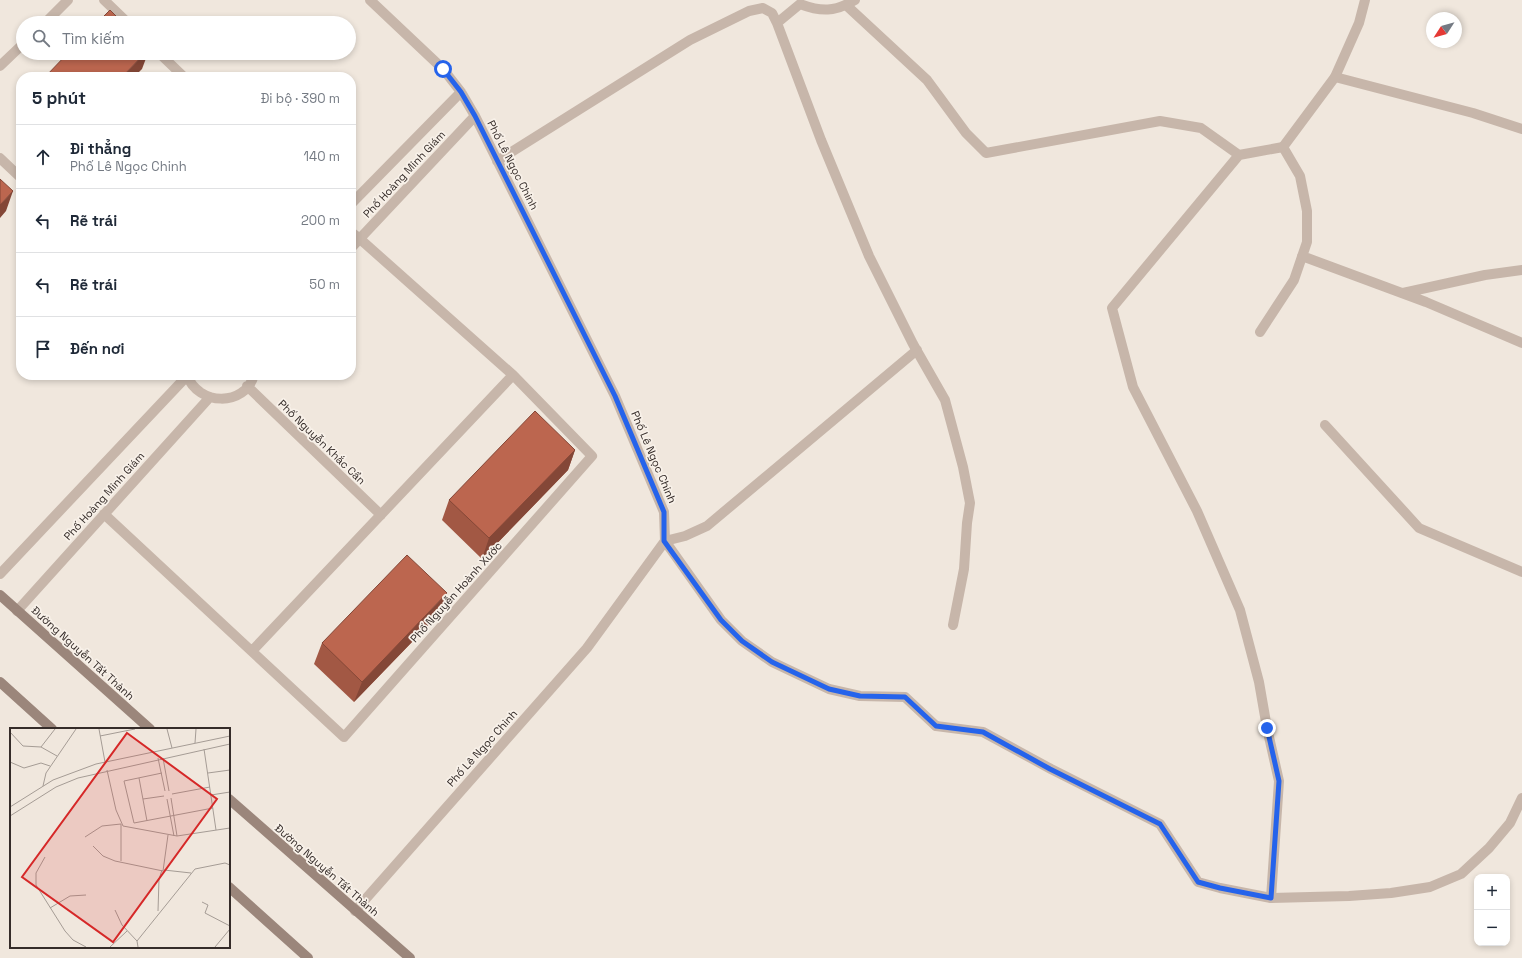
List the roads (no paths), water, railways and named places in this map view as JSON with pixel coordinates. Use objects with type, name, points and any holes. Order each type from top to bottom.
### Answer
[{"type":"main road","name":"Đường Nguyễn Tất Thành","points":[[1,599],[17,611],[149,728]]},
{"type":"main road","points":[[0,682],[51,728]]},
{"type":"main road","name":"Đường Nguyễn Tất Thành","points":[[230,800],[354,911],[410,958]]},
{"type":"main road","points":[[230,888],[308,958]]},
{"type":"street","points":[[52,16],[68,0]]},
{"type":"street","points":[[104,0],[121,16]]},
{"type":"street","name":"Phố Lê Ngọc Chinh","points":[[354,911],[587,648],[652,561],[664,541],[664,512],[615,396],[475,116],[461,92],[443,69],[370,0]]},
{"type":"street","points":[[1271,898],[1279,781],[1267,728],[1259,682],[1240,610],[1196,511],[1133,387],[1112,308],[1239,155],[1283,147],[1335,77],[1359,23],[1365,0]]},
{"type":"street","points":[[777,23],[800,4],[813,9],[835,9],[850,2],[927,80],[966,133],[986,153],[1160,121],[1201,128],[1239,155]]},
{"type":"street","points":[[497,160],[690,40],[761,4],[772,13],[821,140],[869,256],[917,350],[945,400],[963,468],[970,503],[964,569],[953,625]]},
{"type":"street","points":[[1,63],[16,50]]},
{"type":"street","points":[[166,60],[179,72]]},
{"type":"street","points":[[1335,77],[1473,113],[1522,129]]},
{"type":"street","name":"Phố Hoàng Minh Giám","points":[[356,199],[461,92]]},
{"type":"street","name":"Phố Hoàng Minh Giám","points":[[356,243],[475,116]]},
{"type":"street","points":[[1260,332],[1294,280],[1307,242],[1307,211],[1300,176],[1283,147]]},
{"type":"street","points":[[0,158],[16,173]]},
{"type":"street","name":"Phố Nguyễn Hoành Xước","points":[[104,514],[344,737],[592,456],[513,375],[356,236]]},
{"type":"street","points":[[1302,256],[1426,302],[1522,343]]},
{"type":"street","points":[[1403,294],[1485,275],[1522,270]]},
{"type":"street","points":[[917,350],[707,526],[685,536],[664,541],[721,620],[742,641],[772,662],[829,689],[860,696],[905,697],[936,726],[983,732],[1050,769],[1160,824],[1198,882],[1220,888],[1271,898],[1349,896],[1391,893],[1430,887],[1461,874],[1489,848],[1510,822],[1522,798]]},
{"type":"street","points":[[252,651],[513,375]]},
{"type":"street","name":"Phố Hoàng Minh Giám","points":[[0,574],[182,380]]},
{"type":"street","points":[[189,380],[200,393],[214,399],[228,398],[242,392],[252,380]]},
{"type":"street","name":"Phố Nguyễn Khắc Cần","points":[[247,386],[381,515]]},
{"type":"street","name":"Phố Hoàng Minh Giám","points":[[17,611],[210,397]]},
{"type":"street","points":[[1325,425],[1419,528],[1522,572]]}]
